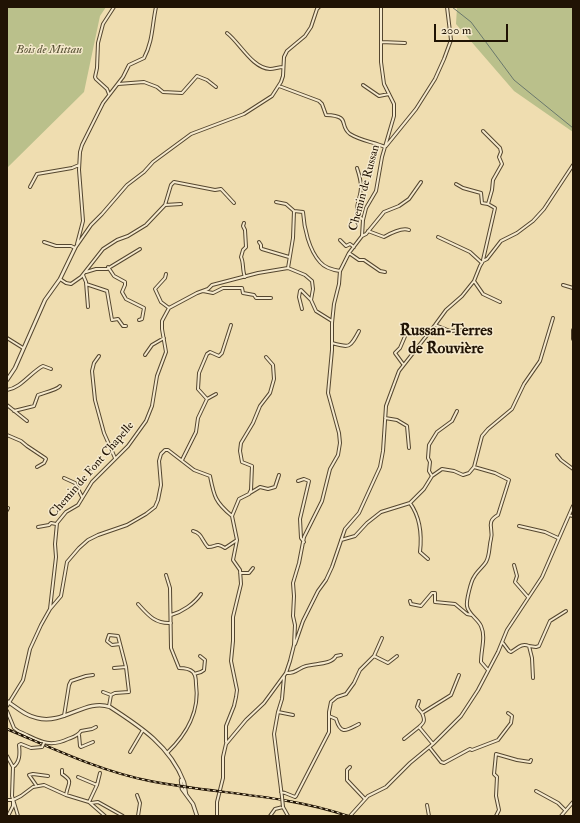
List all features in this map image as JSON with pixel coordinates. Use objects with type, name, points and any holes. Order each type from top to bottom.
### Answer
[{"type":"street","points":[[109,94],[107,89],[95,77],[97,68],[98,43],[103,24],[114,7]]},
{"type":"street","points":[[76,247],[83,221],[79,165],[82,145],[109,94],[123,77],[129,65],[144,58],[146,55],[151,42],[152,25],[156,7]]},
{"type":"street","name":"Chemin de Russan","points":[[294,645],[295,625],[293,616],[293,583],[304,538],[322,501],[330,469],[338,455],[340,443],[339,433],[328,393],[332,343],[332,321],[340,271],[349,253],[362,236],[363,220],[366,208],[376,191],[382,157],[394,116],[394,104],[384,84],[381,62],[381,7]]},
{"type":"street","points":[[279,86],[319,101],[322,104],[326,115],[342,118],[347,131],[359,139],[385,147],[416,109],[435,79],[444,59],[451,40],[447,7]]},
{"type":"street","points":[[7,380],[15,368],[45,300],[60,279],[76,247],[91,225],[127,185],[144,172],[153,162],[191,134],[250,111],[267,100],[279,86],[283,76],[283,59],[287,51],[305,36],[311,27],[318,8]]},
{"type":"street","points":[[227,33],[255,63],[270,69],[283,67]]},
{"type":"street","points":[[381,42],[405,43]]},
{"type":"street","points":[[117,84],[144,82],[157,87],[163,92],[182,93],[196,76],[207,80],[216,87]]},
{"type":"street","points":[[363,85],[379,96],[389,94]]},
{"type":"street","points":[[483,131],[497,145],[501,152],[500,157],[502,165],[493,180],[488,204]]},
{"type":"street","points":[[30,187],[37,174],[72,168],[79,165]]},
{"type":"street","points":[[483,262],[501,241],[517,233],[533,221],[544,209],[573,165]]},
{"type":"street","points":[[357,168],[361,185],[359,201],[356,209],[358,216],[363,220]]},
{"type":"street","points":[[88,307],[84,274],[98,253],[116,240],[144,228],[164,205],[171,185],[174,182],[215,190],[221,189],[234,202]]},
{"type":"street","points":[[362,236],[366,234],[384,212],[399,206],[409,199],[421,182]]},
{"type":"street","points":[[226,744],[246,720],[264,703],[286,673],[303,621],[318,591],[326,580],[345,529],[359,513],[380,467],[383,451],[386,406],[389,394],[399,371],[446,310],[462,296],[474,282],[483,262],[496,208],[482,203],[481,193],[463,188],[456,184]]},
{"type":"street","points":[[276,202],[286,204],[294,211],[304,212],[304,225],[309,242],[320,263],[332,270],[340,271]]},
{"type":"street","points":[[164,205],[181,204]]},
{"type":"street","points":[[288,268],[293,238],[294,211]]},
{"type":"street","points":[[244,223],[243,226],[245,230],[246,247],[243,250],[241,257],[245,277]]},
{"type":"street","points":[[368,231],[384,237],[405,228],[409,230]]},
{"type":"street","points":[[438,237],[470,252],[483,262]]},
{"type":"street","points":[[340,240],[346,246],[350,244],[354,247]]},
{"type":"street","points":[[44,242],[56,246],[76,247]]},
{"type":"street","points":[[259,242],[262,245],[262,249],[289,257]]},
{"type":"street","points":[[60,279],[71,284],[84,274],[96,269],[108,267],[140,248]]},
{"type":"street","points":[[349,253],[359,260],[364,260],[380,271],[385,272]]},
{"type":"street","points":[[108,267],[114,276],[125,282],[122,292],[126,299],[144,308],[143,316],[140,320]]},
{"type":"street","points":[[166,274],[166,278],[155,289],[161,302],[169,308],[208,289],[212,285],[258,273],[288,268],[305,275],[312,281],[313,289],[311,300]]},
{"type":"street","points":[[474,282],[483,294],[500,302]]},
{"type":"street","points":[[86,284],[107,291],[112,320],[118,319],[121,324],[126,326]]},
{"type":"street","points":[[563,286],[573,288]]},
{"type":"street","points":[[202,291],[213,292],[224,288],[242,288],[243,293],[254,295],[256,298],[271,298]]},
{"type":"street","points":[[302,309],[299,297],[301,290],[311,300],[316,311],[332,321]]},
{"type":"street","name":"Chemin de Font Chapelle","points":[[7,706],[8,702],[23,680],[30,649],[41,624],[50,609],[56,557],[56,524],[63,514],[78,505],[92,482],[128,446],[150,412],[157,376],[166,352],[162,321],[169,308]]},
{"type":"street","points":[[341,540],[355,536],[380,512],[410,503],[424,489],[432,476],[442,469],[447,469],[466,475],[474,467],[482,436],[512,409],[524,384],[540,362],[553,318]]},
{"type":"street","points":[[206,399],[198,389],[199,373],[207,354],[210,352],[219,356],[222,353],[231,325]]},
{"type":"street","points":[[435,325],[450,330],[466,330]]},
{"type":"street","points":[[573,330],[573,339]]},
{"type":"street","points":[[332,343],[347,347],[359,331]]},
{"type":"street","points":[[403,364],[395,353],[400,348],[406,334]]},
{"type":"street","points":[[7,338],[24,348]]},
{"type":"street","points":[[145,356],[152,345],[164,338]]},
{"type":"street","points":[[98,356],[92,371],[95,400],[104,433],[115,458]]},
{"type":"street","points":[[249,494],[251,490],[252,466],[242,462],[240,451],[241,443],[253,423],[260,406],[270,393],[274,379],[273,365],[266,357]]},
{"type":"street","points":[[7,390],[10,390],[18,385],[43,366],[51,369]]},
{"type":"street","points":[[14,411],[34,406],[38,395],[49,390],[56,390],[60,386]]},
{"type":"street","points":[[182,460],[196,432],[198,418],[206,399],[216,394]]},
{"type":"street","points":[[7,405],[27,421]]},
{"type":"street","points":[[432,476],[428,472],[430,462],[428,458],[429,445],[437,432],[452,421],[457,411]]},
{"type":"street","points":[[385,418],[397,420],[407,426],[409,448]]},
{"type":"street","points":[[7,434],[21,441],[46,459],[44,463],[37,467]]},
{"type":"street","points":[[50,609],[61,596],[67,562],[79,548],[88,540],[127,525],[155,507],[161,486],[159,461],[161,454],[165,450],[168,450],[194,470],[210,476],[214,496],[222,508],[232,516]]},
{"type":"street","points":[[557,455],[573,469]]},
{"type":"street","points":[[474,467],[495,473],[508,480],[498,515],[495,517],[490,528],[492,537],[488,558],[474,578],[466,605],[481,626],[484,634],[481,662],[488,670]]},
{"type":"street","points":[[217,816],[217,802],[223,778],[223,757],[226,744],[226,726],[234,706],[237,690],[231,661],[233,617],[241,584],[240,570],[233,560],[237,540],[232,516],[239,499],[257,488],[268,489],[275,487],[280,475]]},
{"type":"street","points":[[64,478],[75,483],[82,497]]},
{"type":"street","points":[[298,481],[304,479],[310,481],[300,519],[301,538],[304,542]]},
{"type":"street","points":[[410,503],[416,511],[419,519],[421,541],[420,552],[428,559]]},
{"type":"street","points":[[350,816],[368,796],[386,787],[410,763],[430,748],[461,716],[478,690],[503,642],[507,630],[550,561],[558,538],[573,506]]},
{"type":"street","points":[[569,514],[573,516]]},
{"type":"street","points":[[38,527],[49,525],[51,523],[56,524]]},
{"type":"street","points":[[519,526],[545,532],[558,538]]},
{"type":"street","points":[[193,530],[202,537],[208,547],[220,544],[226,548],[237,540]]},
{"type":"street","points":[[514,565],[517,576],[515,582],[528,597]]},
{"type":"street","points":[[240,573],[249,573],[253,568]]},
{"type":"street","points":[[166,576],[170,588],[171,648],[179,668],[191,671],[194,674],[197,691],[196,709],[183,735],[167,754]]},
{"type":"street","points":[[410,601],[411,604],[421,606],[432,593],[435,592],[435,602],[455,604],[467,614],[473,616]]},
{"type":"street","points":[[171,615],[194,602],[201,594]]},
{"type":"street","points":[[138,604],[151,619],[171,623]]},
{"type":"street","points":[[503,642],[511,652],[520,646],[539,646],[550,621],[566,611]]},
{"type":"street","points":[[103,692],[111,695],[115,693],[129,692],[126,667],[120,644],[117,635],[109,635],[107,641],[112,645],[120,644]]},
{"type":"street","points":[[281,792],[295,797],[296,796],[329,732],[331,702],[346,694],[354,683],[360,670],[374,656],[382,638]]},
{"type":"street","points":[[528,646],[531,651],[533,678]]},
{"type":"street","points":[[286,673],[295,672],[307,666],[330,661],[336,656],[341,655]]},
{"type":"street","points":[[194,674],[204,670],[205,660],[200,656]]},
{"type":"street","points":[[374,656],[388,663],[397,656]]},
{"type":"street","points":[[114,668],[126,667]]},
{"type":"street","points":[[64,716],[71,681],[93,675]]},
{"type":"street","points":[[422,713],[451,695],[459,675]]},
{"type":"street","points":[[284,677],[282,699],[274,734],[283,807],[288,816]]},
{"type":"street","points":[[109,706],[111,695]]},
{"type":"street","points":[[404,739],[424,722],[425,719],[417,707],[419,701]]},
{"type":"street","points":[[8,702],[24,713],[36,718],[52,720],[89,707],[109,706],[144,729],[155,739],[167,754],[179,774],[182,789],[197,816]]},
{"type":"street","points":[[7,711],[14,728],[44,743],[54,744],[63,742],[80,732],[96,727]]},
{"type":"street","points":[[278,712],[293,715]]},
{"type":"street","points":[[430,748],[441,762],[444,763],[470,749],[472,750],[498,740],[511,723],[512,716],[508,713]]},
{"type":"street","points":[[329,716],[336,719],[338,725],[344,731],[359,724]]},
{"type":"street","points":[[419,727],[433,744]]},
{"type":"street","points":[[130,752],[144,729]]},
{"type":"street","points":[[80,732],[79,742],[81,747],[93,742]]},
{"type":"street","points":[[13,768],[20,757],[20,744],[31,748],[42,747],[44,743]]},
{"type":"street","points":[[496,816],[499,810],[496,796],[497,777],[494,774],[496,754],[517,760],[530,762],[531,760]]},
{"type":"street","points":[[7,756],[13,768],[12,796],[18,816]]},
{"type":"street","points":[[350,767],[347,770],[346,777],[348,782],[365,799]]},
{"type":"street","points":[[62,770],[62,774],[69,778],[70,781],[66,795]]},
{"type":"street","points":[[90,803],[100,772]]},
{"type":"street","points":[[36,786],[29,775],[33,774],[48,776]]},
{"type":"street","points":[[78,777],[97,785]]},
{"type":"street","points":[[7,800],[13,800],[36,786],[44,785],[66,795],[90,803],[105,816]]},
{"type":"street","points":[[536,790],[558,803],[565,810]]},
{"type":"street","points":[[137,795],[140,803],[138,816]]},
{"type":"street","points":[[8,816],[13,800]]},
{"type":"street","points":[[90,803],[98,802],[123,816]]},
{"type":"street","points":[[561,816],[573,802]]},
{"type":"street","points":[[427,804],[429,816]]},
{"type":"street","points":[[270,816],[275,809],[283,807]]},
{"type":"green space","name":"Bois de Mittau","points":[[7,7],[106,7],[100,16],[84,92],[7,168]]},
{"type":"green space","points":[[457,7],[573,7],[573,132],[514,91],[456,24]]},
{"type":"waterway","points":[[452,7],[471,22],[514,80],[573,128]]},
{"type":"railway","points":[[7,729],[77,759],[131,777],[299,803],[348,816]]},
{"type":"district","name":"Russan-Terres de Rouvière","points":[[446,341]]}]
